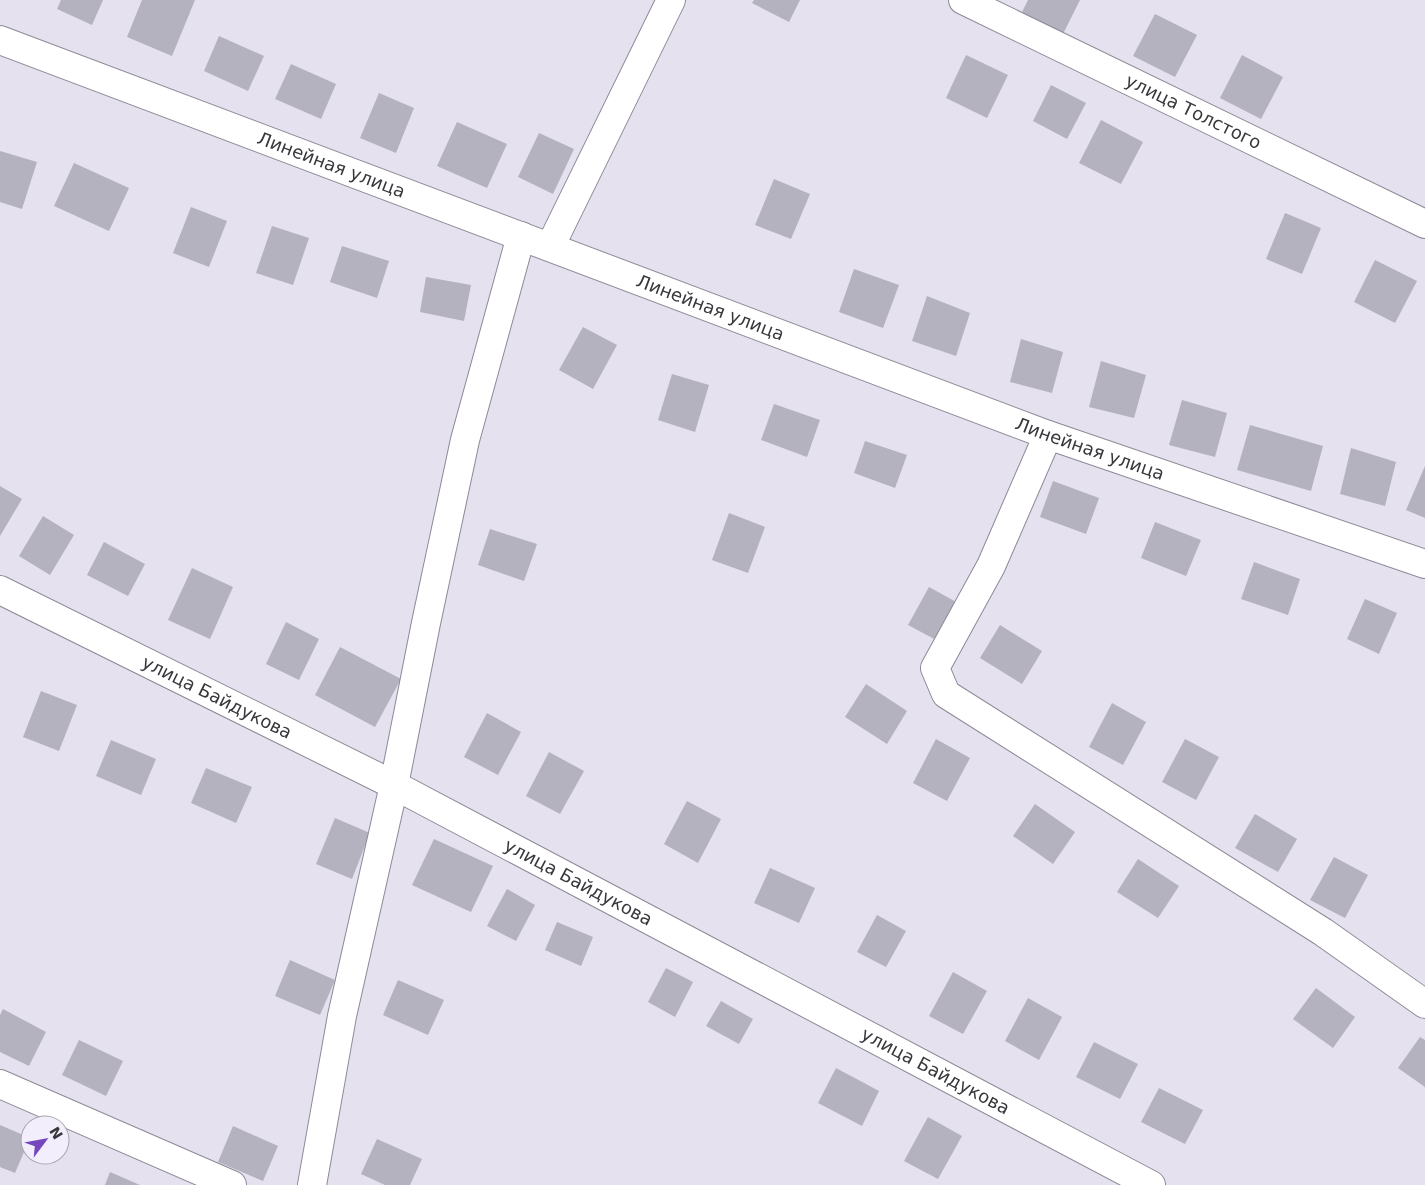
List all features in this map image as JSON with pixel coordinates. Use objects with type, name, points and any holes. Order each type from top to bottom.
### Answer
[{"type":"street","points":[[550,247],[671,0]]},
{"type":"street","name":"улица Толстого","points":[[963,0],[1425,224]]},
{"type":"street","name":"Линейная улица","points":[[0,40],[1048,435],[1425,564]]},
{"type":"street","points":[[312,1185],[342,1016],[394,784],[465,440],[521,236]]},
{"type":"street","points":[[1048,435],[991,566],[935,668],[946,694],[1323,932],[1425,1004]]},
{"type":"street","name":"улица Байдукова","points":[[0,590],[394,784],[1151,1185]]},
{"type":"street","points":[[0,1084],[232,1185]]},
{"type":"building","points":[[61,0],[103,0],[92,25],[57,9]]},
{"type":"building","points":[[142,0],[195,0],[172,56],[127,37]]},
{"type":"building","points":[[754,0],[800,0],[789,22],[752,3]]},
{"type":"building","points":[[1028,0],[1080,0],[1063,34],[1022,12]]},
{"type":"building","points":[[1155,14],[1197,35],[1175,77],[1133,56]]},
{"type":"building","points":[[219,36],[264,56],[248,91],[204,71]]},
{"type":"building","points":[[966,55],[1008,75],[987,118],[946,98]]},
{"type":"building","points":[[1242,55],[1283,77],[1261,119],[1220,98]]},
{"type":"building","points":[[291,64],[336,84],[321,119],[275,99]]},
{"type":"building","points":[[1051,85],[1086,103],[1067,139],[1033,121]]},
{"type":"building","points":[[379,93],[414,108],[396,153],[360,138]]},
{"type":"building","points":[[1101,120],[1143,142],[1121,184],[1079,163]]},
{"type":"building","points":[[457,122],[507,144],[487,188],[437,166]]},
{"type":"building","points":[[539,133],[574,149],[553,194],[518,177]]},
{"type":"building","points":[[0,151],[37,162],[22,209],[0,202]]},
{"type":"building","points":[[74,163],[129,188],[109,231],[54,206]]},
{"type":"building","points":[[774,179],[810,194],[791,239],[755,225]]},
{"type":"building","points":[[191,207],[227,221],[209,267],[173,253]]},
{"type":"building","points":[[1285,213],[1321,228],[1302,274],[1266,259]]},
{"type":"building","points":[[272,226],[309,238],[293,285],[256,273]]},
{"type":"building","points":[[342,246],[389,261],[377,298],[330,282]]},
{"type":"building","points":[[1375,260],[1417,281],[1395,323],[1354,302]]},
{"type":"building","points":[[854,269],[899,285],[883,328],[839,312]]},
{"type":"building","points":[[426,277],[471,285],[464,321],[420,312]]},
{"type":"building","points":[[927,296],[970,313],[956,356],[912,341]]},
{"type":"building","points":[[583,327],[617,345],[593,389],[559,370]]},
{"type":"building","points":[[1021,339],[1063,352],[1052,393],[1010,382]]},
{"type":"building","points":[[1101,361],[1146,375],[1134,418],[1089,407]]},
{"type":"building","points":[[672,374],[709,385],[695,432],[658,420]]},
{"type":"building","points":[[1182,400],[1227,413],[1215,457],[1169,445]]},
{"type":"building","points":[[774,404],[820,420],[807,457],[761,440]]},
{"type":"building","points":[[1250,425],[1323,446],[1311,491],[1237,470]]},
{"type":"building","points":[[865,441],[907,455],[895,488],[854,473]]},
{"type":"building","points":[[1351,448],[1396,462],[1385,506],[1340,494]]},
{"type":"building","points":[[1425,466],[1425,518],[1406,510]]},
{"type":"building","points":[[1053,481],[1099,498],[1086,534],[1040,517]]},
{"type":"building","points":[[0,486],[22,499],[0,536]]},
{"type":"building","points":[[729,513],[765,527],[748,573],[712,560]]},
{"type":"building","points":[[43,516],[74,535],[50,575],[19,556]]},
{"type":"building","points":[[1155,522],[1201,540],[1186,576],[1141,558]]},
{"type":"building","points":[[490,529],[537,544],[524,581],[478,565]]},
{"type":"building","points":[[104,542],[145,564],[128,596],[87,575]]},
{"type":"building","points":[[1254,562],[1300,579],[1288,615],[1241,599]]},
{"type":"building","points":[[192,568],[233,587],[210,639],[168,620]]},
{"type":"building","points":[[929,587],[958,603],[938,641],[908,625]]},
{"type":"building","points":[[1365,599],[1397,613],[1379,654],[1347,639]]},
{"type":"building","points":[[286,622],[319,639],[299,680],[266,664]]},
{"type":"building","points":[[1000,625],[1042,651],[1022,684],[980,658]]},
{"type":"building","points":[[340,647],[401,679],[375,727],[315,695]]},
{"type":"building","points":[[866,684],[907,711],[887,744],[845,717]]},
{"type":"building","points":[[41,691],[77,705],[59,751],[23,737]]},
{"type":"building","points":[[1112,703],[1146,722],[1123,765],[1089,747]]},
{"type":"building","points":[[487,713],[521,732],[498,775],[464,757]]},
{"type":"building","points":[[936,739],[970,758],[947,801],[913,783]]},
{"type":"building","points":[[1185,739],[1219,757],[1196,800],[1162,782]]},
{"type":"building","points":[[111,740],[156,759],[141,795],[96,776]]},
{"type":"building","points":[[549,752],[584,771],[560,814],[526,796]]},
{"type":"building","points":[[206,768],[252,787],[236,823],[191,803]]},
{"type":"building","points":[[687,801],[721,819],[698,863],[664,844]]},
{"type":"building","points":[[1035,804],[1075,832],[1053,864],[1013,836]]},
{"type":"building","points":[[1255,814],[1297,839],[1278,872],[1235,848]]},
{"type":"building","points":[[335,818],[370,833],[352,879],[316,864]]},
{"type":"building","points":[[434,839],[493,866],[471,912],[412,885]]},
{"type":"building","points":[[1334,857],[1368,875],[1345,918],[1310,900]]},
{"type":"building","points":[[1138,859],[1179,886],[1158,918],[1117,892]]},
{"type":"building","points":[[770,868],[815,888],[799,923],[754,903]]},
{"type":"building","points":[[507,889],[535,905],[516,941],[487,926]]},
{"type":"building","points":[[877,915],[906,931],[886,967],[857,952]]},
{"type":"building","points":[[557,922],[593,937],[581,966],[545,950]]},
{"type":"building","points":[[290,960],[335,980],[320,1015],[275,996]]},
{"type":"building","points":[[666,968],[693,982],[675,1017],[648,1002]]},
{"type":"building","points":[[953,972],[987,991],[963,1034],[929,1016]]},
{"type":"building","points":[[398,980],[444,1000],[428,1035],[383,1015]]},
{"type":"building","points":[[1316,988],[1355,1017],[1333,1048],[1293,1019]]},
{"type":"building","points":[[1028,998],[1062,1017],[1039,1060],[1005,1041]]},
{"type":"building","points":[[721,1001],[753,1019],[739,1044],[706,1026]]},
{"type":"building","points":[[3,1009],[46,1032],[29,1066],[0,1052],[0,1015]]},
{"type":"building","points":[[1420,1037],[1425,1040],[1425,1087],[1398,1068]]},
{"type":"building","points":[[79,1040],[123,1061],[106,1096],[62,1075]]},
{"type":"building","points":[[1094,1042],[1138,1064],[1120,1099],[1076,1077]]},
{"type":"building","points":[[836,1068],[879,1091],[862,1126],[818,1103]]},
{"type":"building","points":[[1159,1088],[1203,1110],[1185,1144],[1141,1122]]},
{"type":"building","points":[[928,1117],[962,1136],[938,1179],[904,1161]]},
{"type":"building","points":[[0,1125],[20,1134],[20,1161],[15,1173],[0,1167]]},
{"type":"building","points":[[233,1126],[278,1146],[263,1181],[218,1162]]},
{"type":"building","points":[[377,1139],[422,1159],[410,1185],[385,1185],[361,1174]]},
{"type":"building","points":[[110,1172],[140,1185],[105,1185]]}]
